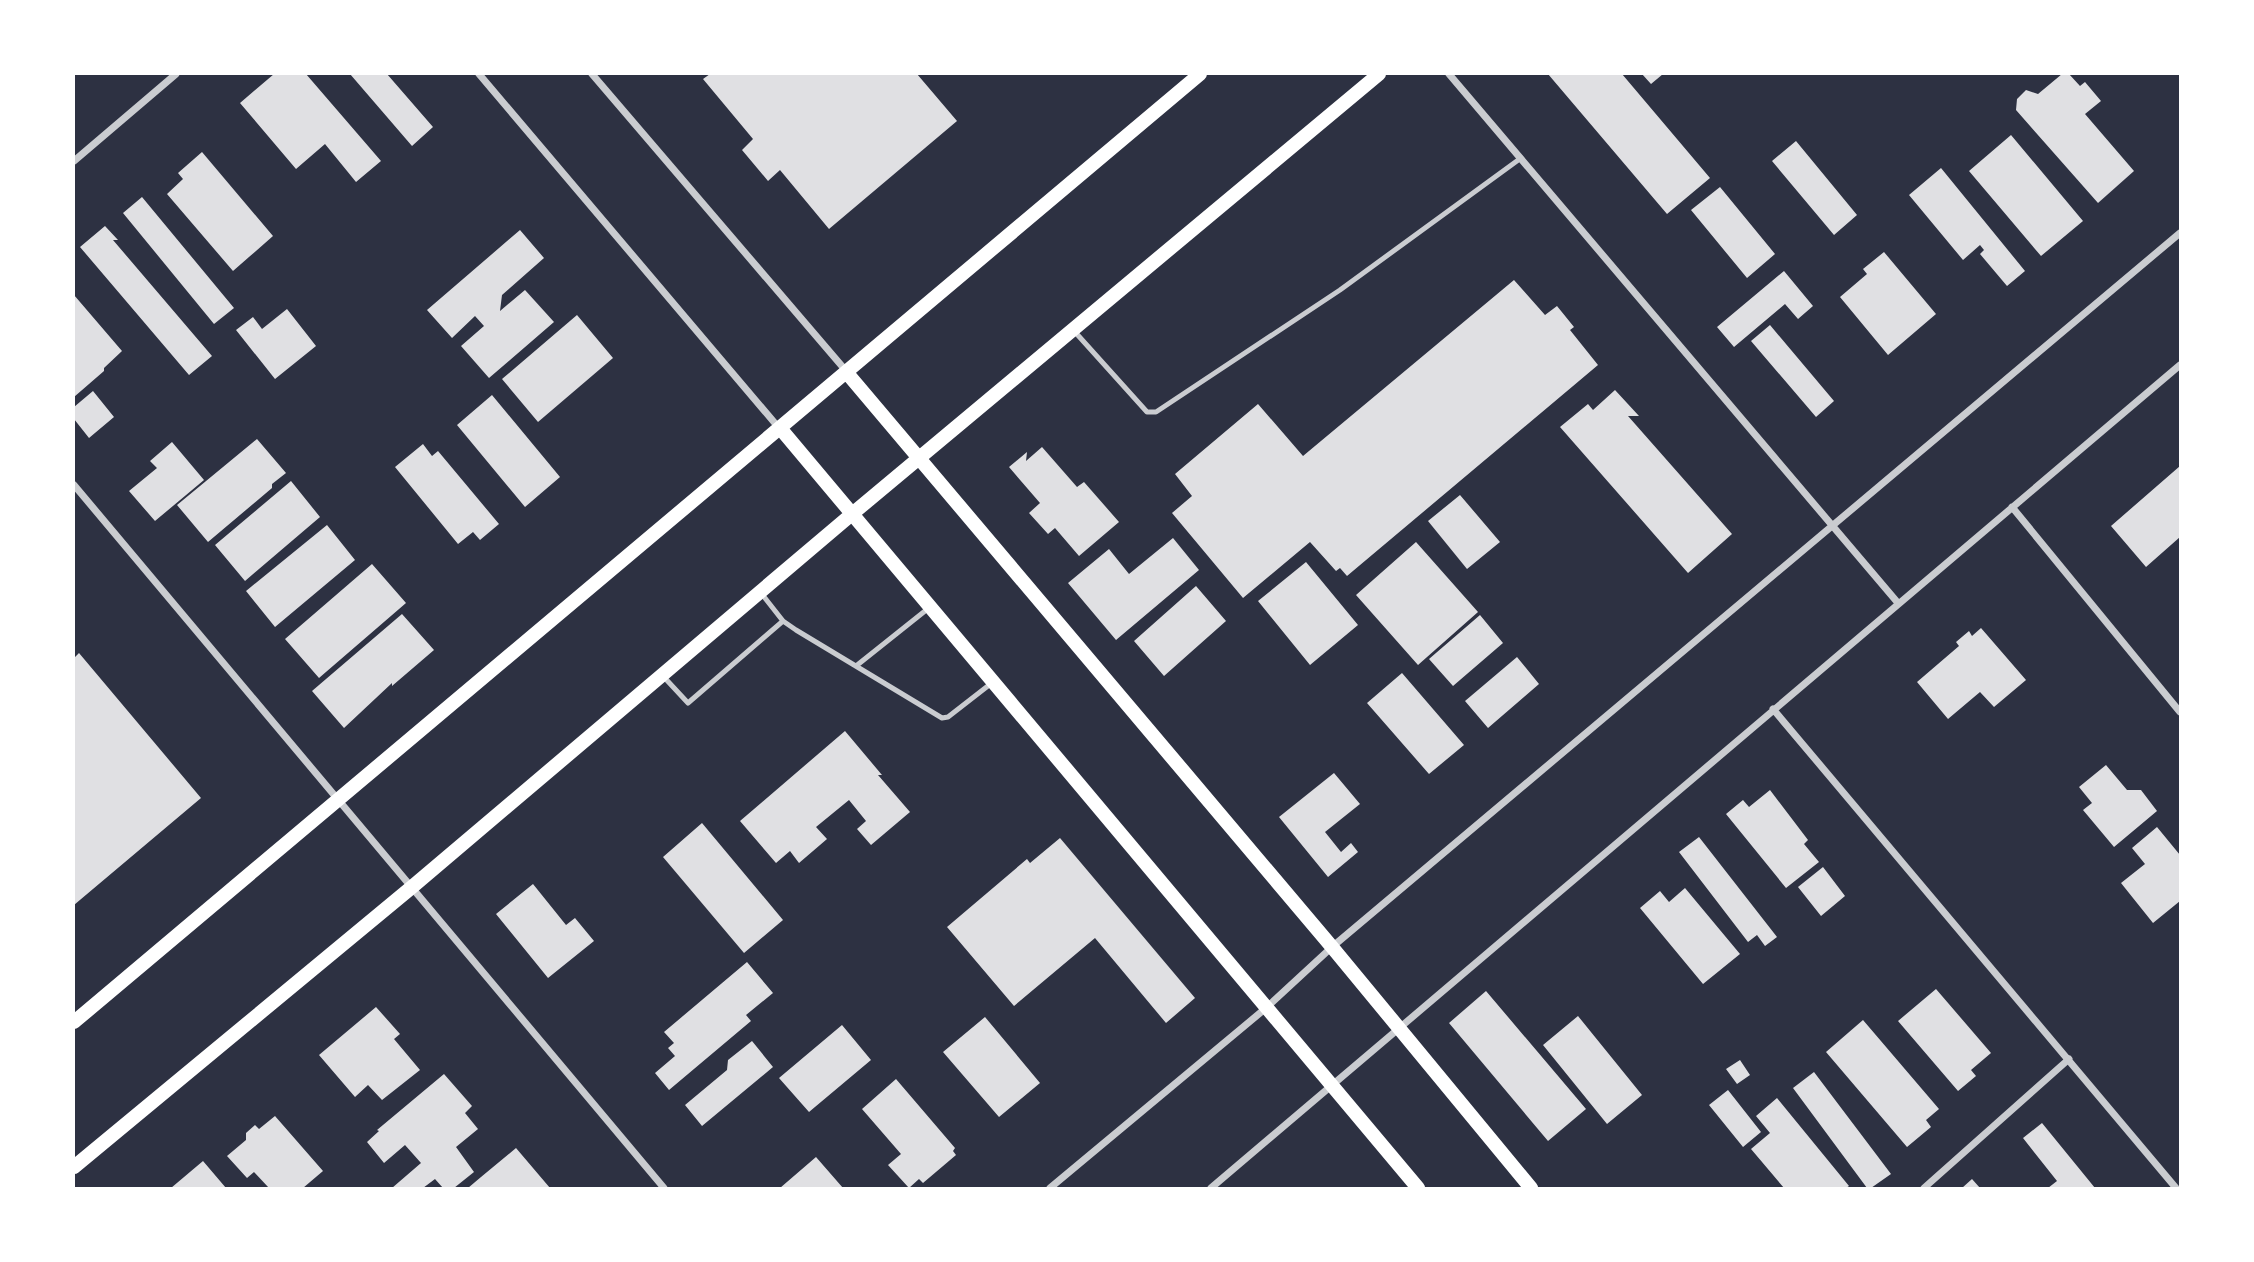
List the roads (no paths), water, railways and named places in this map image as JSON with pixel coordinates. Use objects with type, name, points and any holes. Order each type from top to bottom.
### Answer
[{"type":"main road","points":[[74,1022],[1200,74]]},
{"type":"main road","points":[[74,1167],[412,887],[852,514],[1379,74]]},
{"type":"main road","points":[[847,373],[1332,947],[1531,1188]]},
{"type":"main road","points":[[780,428],[1418,1188]]},
{"type":"street","points":[[74,161],[176,74]]},
{"type":"street","points":[[478,74],[780,428]]},
{"type":"street","points":[[592,74],[847,373]]},
{"type":"street","points":[[1449,74],[1898,603]]},
{"type":"street","points":[[1050,1188],[2180,233]]},
{"type":"street","points":[[1210,1188],[1333,1087],[1399,1027],[2180,365]]},
{"type":"street","points":[[74,485],[664,1188]]},
{"type":"street","points":[[2012,507],[2180,712]]},
{"type":"street","points":[[1773,709],[2176,1188]]},
{"type":"street","points":[[1924,1188],[2069,1059]]},
{"type":"lane","points":[[1073,329],[1147,412],[1156,412],[1340,290],[1521,158]]},
{"type":"lane","points":[[760,592],[783,621],[942,718],[948,717],[993,682]]},
{"type":"lane","points":[[856,666],[930,607]]},
{"type":"lane","points":[[662,675],[688,703],[783,621]]}]
